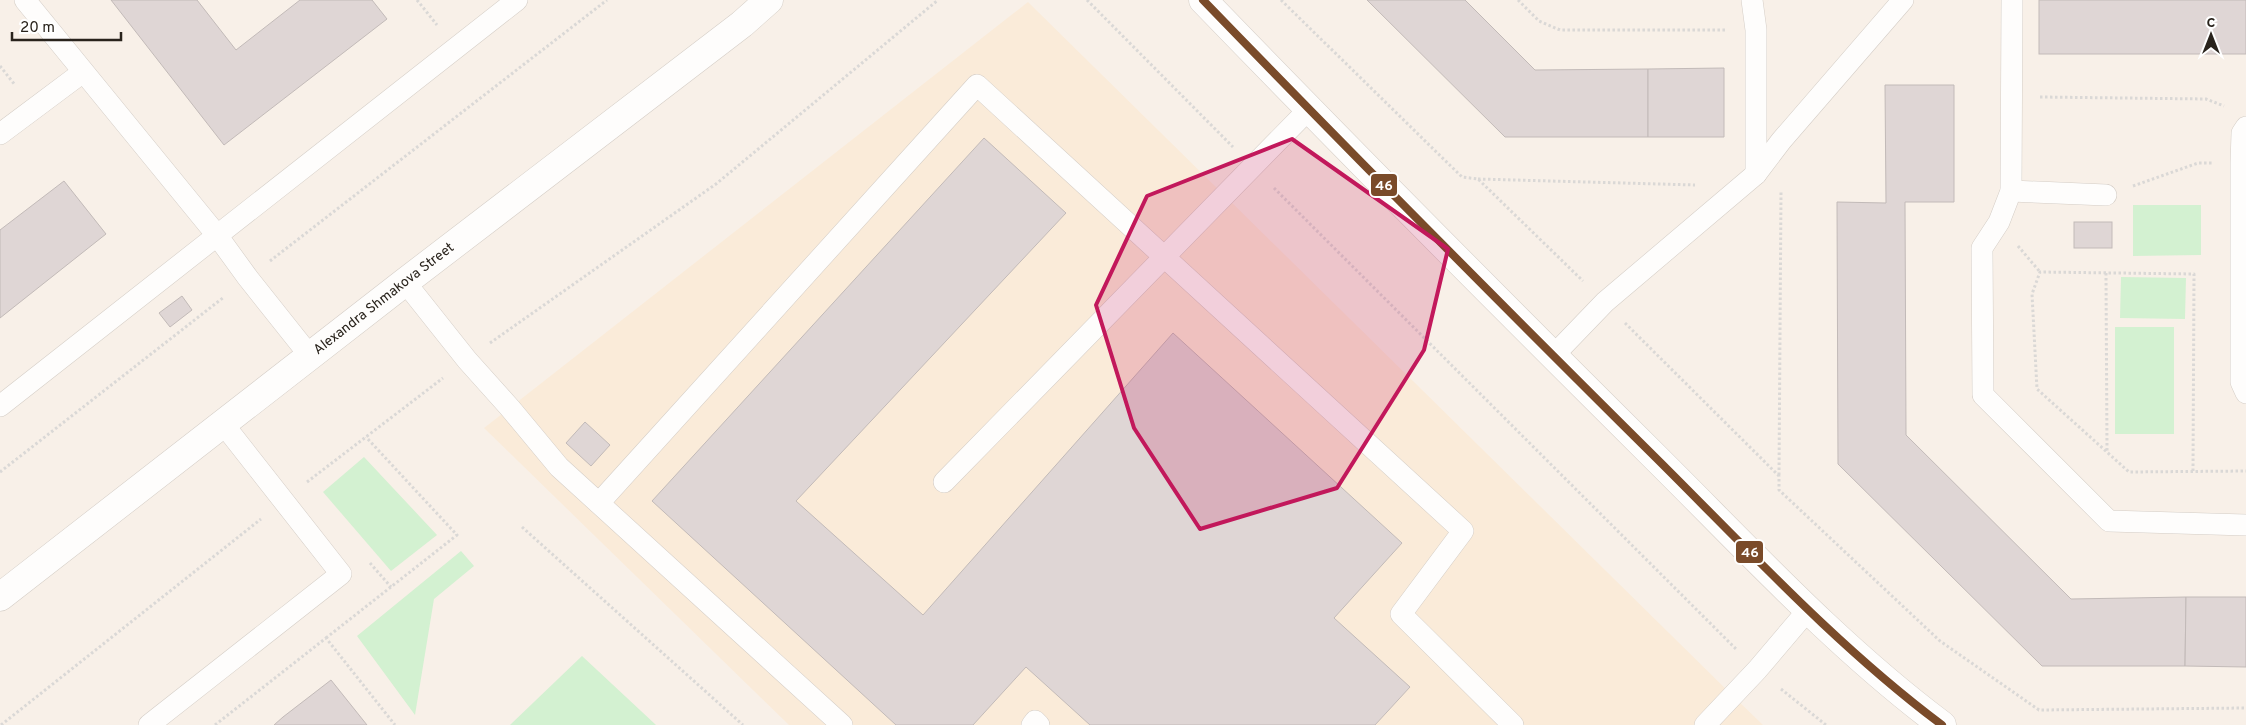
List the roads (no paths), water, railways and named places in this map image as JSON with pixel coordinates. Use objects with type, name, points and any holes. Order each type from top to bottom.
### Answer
[{"type":"street","name":"Alexandra Shmakova Street","points":[[0,597],[224,425],[405,282],[742,24],[769,0]]},
{"type":"street","points":[[1203,0],[1553,356],[1808,610],[1906,698],[1942,725]]},
{"type":"lane","points":[[25,0],[216,234],[248,278],[310,356]]},
{"type":"lane","points":[[0,406],[216,234],[516,0]]},
{"type":"lane","points":[[1749,181],[1756,30],[1752,0]]},
{"type":"lane","points":[[1553,356],[1605,302],[1749,181],[1781,141],[1903,0]]},
{"type":"lane","points":[[2012,0],[2011,191],[1999,222],[1982,248],[1983,395],[2109,521],[2246,525]]},
{"type":"lane","points":[[0,134],[83,72]]},
{"type":"lane","points":[[600,504],[977,85],[1163,258],[1463,531],[1401,614],[1513,725]]},
{"type":"lane","points":[[944,482],[1309,109]]},
{"type":"lane","points":[[2246,127],[2242,133],[2240,163],[2241,382],[2246,393]]},
{"type":"lane","points":[[2011,191],[2106,195]]},
{"type":"lane","points":[[405,282],[467,360],[559,466],[842,725]]},
{"type":"lane","points":[[149,725],[341,574],[224,425]]},
{"type":"lane","points":[[1705,725],[1757,670],[1808,610]]},
{"type":"lane","points":[[1032,725],[1035,721],[1039,725]]}]
